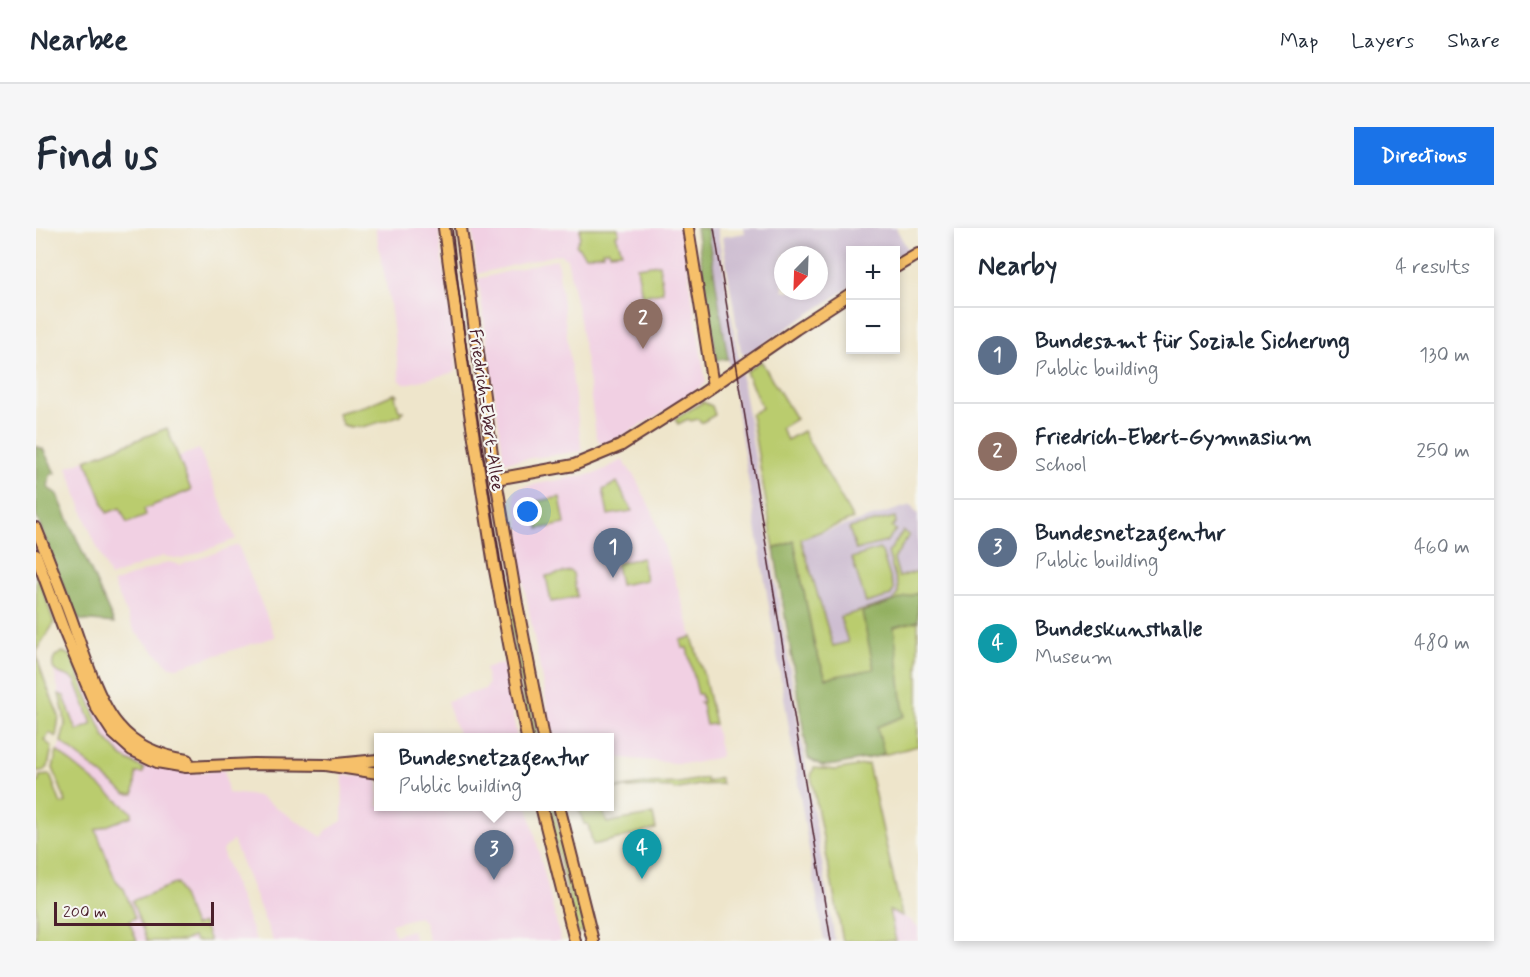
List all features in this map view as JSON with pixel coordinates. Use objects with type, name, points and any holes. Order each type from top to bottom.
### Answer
[{"type":"main road","name":"Friedrich-Ebert-Allee","points":[[444,228],[494,565],[526,733]]},
{"type":"main road","name":"Friedrich-Ebert-Allee","points":[[462,228],[496,479],[522,635],[542,733]]},
{"type":"main road","points":[[688,228],[713,386]]},
{"type":"main road","points":[[900,265],[918,254]]},
{"type":"main road","points":[[496,479],[574,465],[620,446],[846,297]]},
{"type":"main road","points":[[36,528],[78,640],[106,706],[118,726],[144,747],[160,754],[217,765]]},
{"type":"main road","points":[[36,555],[96,707],[104,721],[121,741],[142,756],[169,765],[194,767],[326,765],[374,760]]},
{"type":"main road","points":[[326,765],[374,772]]},
{"type":"main road","points":[[541,811],[575,941]]},
{"type":"main road","points":[[560,811],[593,941]]},
{"type":"shaded area","points":[[375,228],[439,228],[457,368],[455,372],[406,384],[400,381],[390,304]]},
{"type":"shaded area","points":[[472,228],[681,228],[706,383],[660,414],[608,444],[600,443],[596,435],[580,320],[567,259],[560,254],[477,274]]},
{"type":"shaded area","points":[[707,228],[717,228],[835,941],[824,941]]},
{"type":"shaded area","points":[[744,228],[896,228],[908,250],[900,257],[900,246],[846,246],[846,290],[745,356],[741,352],[722,237],[745,233]]},
{"type":"shaded area","points":[[557,259],[582,451],[504,462],[478,279]]},
{"type":"shaded area","points":[[167,428],[178,457],[199,449],[236,539],[182,559],[163,556],[110,577],[88,526],[67,467]]},
{"type":"shaded area","points":[[622,460],[635,477],[653,513],[708,690],[721,754],[719,757],[695,763],[614,757],[614,733],[552,733],[519,558],[521,536],[514,492],[520,487],[597,473]]},
{"type":"shaded area","points":[[911,505],[918,515],[918,593],[862,612],[874,669],[826,678],[794,541]]},
{"type":"shaded area","points":[[238,545],[275,637],[178,667],[170,667],[135,632],[113,583],[168,562],[180,565]]},
{"type":"shaded area","points":[[63,652],[67,653],[132,754],[162,768],[197,773],[224,769],[228,793],[258,796],[322,837],[327,830],[342,821],[343,775],[374,777],[374,811],[529,811],[561,941],[429,941],[424,921],[418,917],[391,924],[395,935],[412,930],[415,941],[356,941],[354,937],[343,941],[273,941],[233,840],[222,851],[256,941],[137,941],[129,921],[135,918],[124,889],[115,879],[96,830],[132,816],[132,812],[57,751],[65,725],[52,663],[55,656]]},
{"type":"shaded area","points":[[503,663],[516,733],[458,733],[447,701],[485,689],[488,684],[485,668]]},
{"type":"shaded area","points":[[889,909],[912,921],[918,927],[918,941],[896,941]]},
{"type":"green space","points":[[580,228],[618,228],[619,234],[616,235],[622,252],[610,253],[609,250],[602,251],[603,254],[585,256],[576,245],[580,237]]},
{"type":"green space","points":[[696,228],[707,228],[728,359],[717,360]]},
{"type":"green space","points":[[659,264],[663,292],[642,296],[637,267]]},
{"type":"green space","points":[[761,361],[796,419],[781,428],[787,440],[803,431],[853,519],[801,539],[833,646],[848,642],[840,617],[893,601],[898,593],[898,587],[888,553],[903,531],[909,535],[894,559],[899,577],[918,571],[918,746],[879,756],[856,673],[826,678],[815,648],[794,542],[774,549],[751,414],[762,408],[746,372]]},
{"type":"green space","points":[[396,393],[399,411],[403,411],[401,415],[363,426],[342,424],[338,413],[367,405]]},
{"type":"green space","points":[[703,402],[712,406],[715,415],[701,423],[698,419],[691,421],[688,419],[678,424],[675,419]]},
{"type":"green space","points":[[167,428],[191,490],[144,509],[146,516],[127,523],[120,508],[107,513],[86,460]]},
{"type":"green space","points":[[36,446],[43,449],[55,473],[50,475],[48,488],[57,494],[114,623],[80,620],[72,608],[36,515]]},
{"type":"green space","points":[[617,482],[632,511],[608,515],[603,490]]},
{"type":"green space","points":[[560,497],[565,524],[539,529],[533,502]]},
{"type":"green space","points":[[895,517],[896,522],[892,527],[896,530],[886,542],[856,550],[849,528]]},
{"type":"green space","points":[[794,541],[815,648],[826,678],[874,669],[862,612],[918,593],[918,621],[894,627],[904,716],[877,727],[884,753],[879,756],[822,766],[808,758],[774,549]]},
{"type":"green space","points":[[502,545],[537,733],[530,733],[505,602],[511,601]]},
{"type":"green space","points":[[879,549],[894,590],[890,596],[866,603],[852,558]]},
{"type":"green space","points":[[642,558],[646,580],[620,585],[616,565]]},
{"type":"green space","points":[[36,569],[54,623],[40,645],[37,657],[59,716],[56,737],[50,733],[44,740],[52,747],[48,767],[43,771],[36,771]]},
{"type":"green space","points":[[570,571],[573,573],[577,597],[551,602],[546,576]]},
{"type":"green space","points":[[692,637],[715,724],[706,725],[700,703],[703,702],[701,694],[698,694],[687,648],[682,648],[680,640]]},
{"type":"green space","points":[[63,652],[71,656],[104,736],[122,757],[144,769],[143,773],[136,773],[134,794],[126,794],[61,742],[65,725],[59,694],[64,696],[77,731],[92,724],[75,680],[53,667],[55,656]]},
{"type":"green space","points":[[57,751],[132,812],[132,816],[96,830],[115,879],[124,889],[135,918],[129,921],[137,941],[36,941],[36,782],[39,782],[39,776],[50,775],[61,804],[66,802],[53,768]]},
{"type":"green space","points":[[868,764],[902,916],[889,910],[896,941],[843,941],[811,776],[814,768],[835,770]]},
{"type":"green space","points":[[706,778],[707,782],[720,778],[722,784],[699,785],[675,790],[646,787],[614,789],[643,784],[679,783]]},
{"type":"green space","points":[[548,811],[554,811],[580,910],[588,931],[577,933]]},
{"type":"green space","points":[[579,811],[603,811],[607,823],[653,814],[656,829],[593,845],[588,824],[584,824]]},
{"type":"green space","points":[[177,883],[194,926],[203,923],[210,941],[195,941],[193,937],[183,941],[147,941],[132,901]]},
{"type":"tram line","points":[[452,228],[462,320],[507,602]]},
{"type":"railway","points":[[714,228],[831,941]]},
{"type":"place","name":"Friedrich-Ebert-Gymnasium","points":[[643,349]]},
{"type":"place","name":"Bundesamt für Soziale Sicherung","points":[[613,578]]},
{"type":"place","name":"Bundeskunsthalle","points":[[642,879]]},
{"type":"place","name":"Bundesnetzagentur","points":[[494,880]]}]
